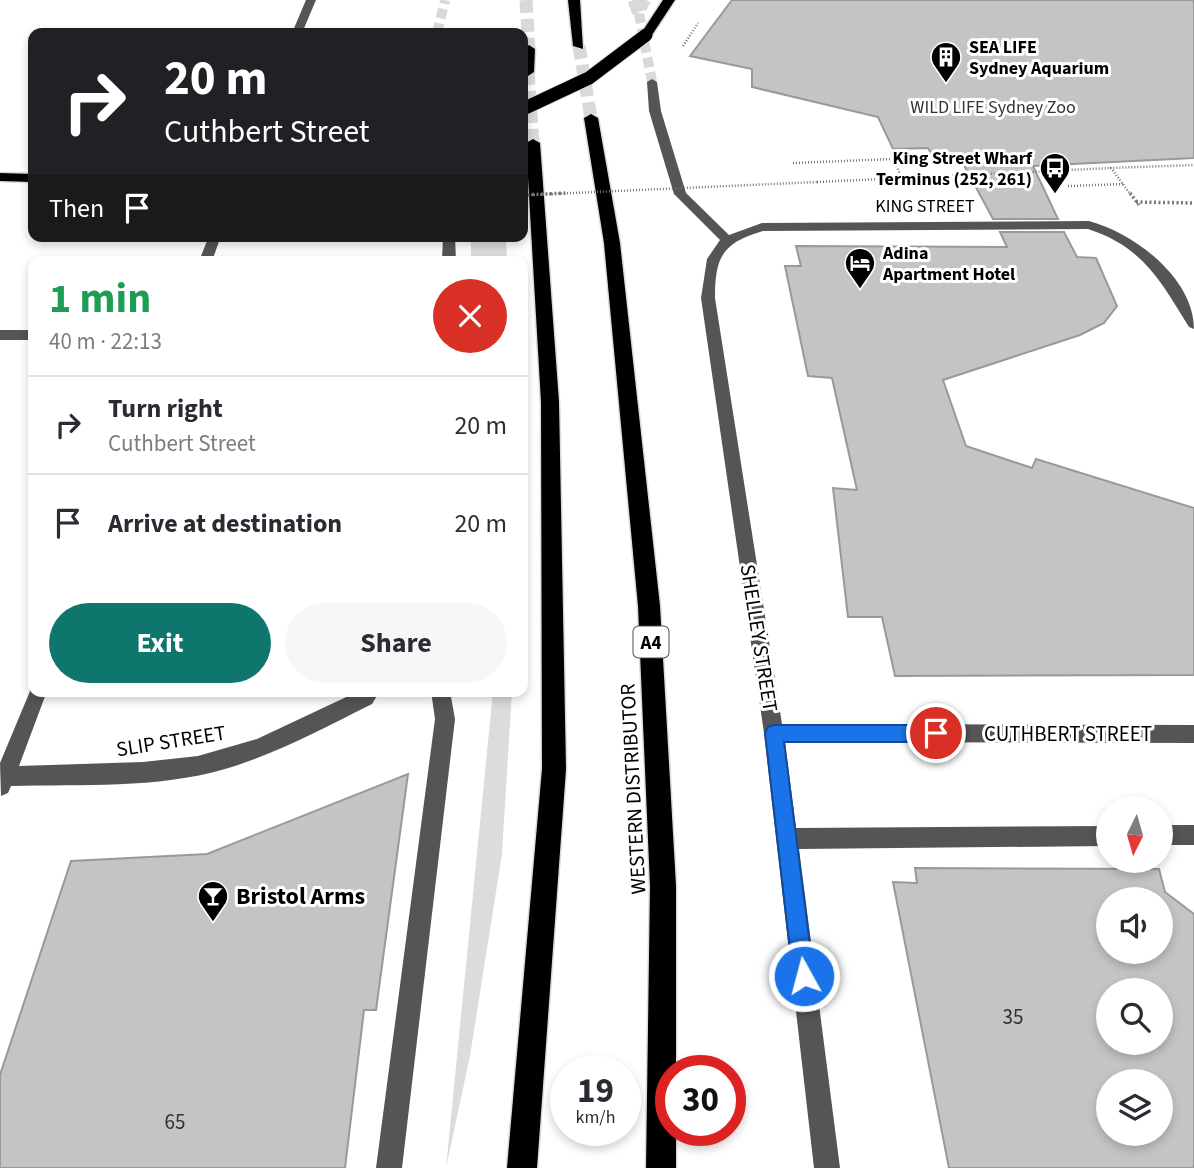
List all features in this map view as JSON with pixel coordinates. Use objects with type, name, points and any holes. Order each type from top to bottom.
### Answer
[{"type":"highway","points":[[574,0],[579,46]]},
{"type":"highway","points":[[528,107],[556,96],[620,60],[646,35],[669,0]]},
{"type":"highway","points":[[528,72],[529,49]]},
{"type":"highway","name":"WESTERN DISTRIBUTOR","points":[[592,118],[612,243],[649,606],[663,886],[661,1168]]},
{"type":"highway","points":[[522,1168],[554,769],[550,401],[533,143]]},
{"type":"main road","points":[[0,177],[28,178]]},
{"type":"street","points":[[299,28],[311,0]]},
{"type":"street","points":[[652,82],[658,122],[680,194],[727,240]]},
{"type":"street","name":"KING STREET","points":[[727,240],[762,227],[792,225],[1089,225],[1136,244],[1163,271],[1194,324]]},
{"type":"street","name":"SHELLEY STREET","points":[[727,240],[707,270],[708,298],[774,733],[827,1168]]},
{"type":"street","points":[[0,335],[28,335]]},
{"type":"street","points":[[2,782],[36,697]]},
{"type":"street","name":"SLIP STREET","points":[[2,782],[133,772],[222,760],[294,733],[366,697]]},
{"type":"street","points":[[389,1168],[445,719],[441,697]]},
{"type":"street","name":"CUTHBERT STREET","points":[[774,733],[1194,734]]},
{"type":"street","points":[[1173,835],[1194,835]]},
{"type":"street","points":[[787,839],[1096,836]]},
{"type":"path","points":[[793,163],[893,159],[902,178]]},
{"type":"path","points":[[528,195],[1194,165]]},
{"type":"path","points":[[1111,168],[1145,211]]},
{"type":"path","points":[[1136,202],[1194,203]]},
{"type":"shaded area","points":[[471,242],[506,242],[507,256],[471,256]]},
{"type":"shaded area","points":[[492,697],[512,697],[502,854],[470,1056],[446,1168]]},
{"type":"building","name":"SEA LIFE Sydney Aquarium","points":[[732,0],[1194,0],[1194,158],[1033,166],[1058,219],[993,219],[959,156],[933,157],[928,148],[893,149],[878,117],[752,87],[752,69],[690,56]]},
{"type":"building","points":[[1000,232],[1064,232],[1077,257],[1096,258],[1117,306],[1104,323],[1080,335],[943,380],[966,446],[1032,468],[1036,459],[1194,508],[1194,675],[895,676],[882,617],[848,617],[833,488],[857,490],[832,378],[808,376],[785,266],[801,266],[796,246],[1007,247]]},
{"type":"building","points":[[408,774],[376,1010],[364,1010],[345,1168],[0,1168],[0,1075],[71,861],[207,854]]},
{"type":"building","points":[[915,868],[1096,869],[1096,873],[1160,873],[1164,887],[1096,887],[1096,964],[1173,964],[1173,898],[1194,914],[1194,1168],[949,1168],[893,882],[917,883]]},
{"type":"tunnel","points":[[438,28],[445,0]]},
{"type":"tunnel","points":[[526,0],[528,28]]},
{"type":"tunnel","points":[[634,0],[639,14]]},
{"type":"tunnel","points":[[646,0],[639,14],[652,82]]},
{"type":"tunnel","points":[[528,33],[529,49]]},
{"type":"tunnel","points":[[579,46],[591,118]]},
{"type":"tunnel","points":[[528,72],[533,143]]},
{"type":"place","name":"SEA LIFE Sydney Aquarium","points":[[946,84]]},
{"type":"place","name":"King Street Wharf Terminus (252, 261)","points":[[1055,195]]},
{"type":"place","name":"Adina Apartment Hotel","points":[[860,290]]},
{"type":"place","name":"Bristol Arms","points":[[213,923]]},
{"type":"route","points":[[804,976],[774,733],[936,733]]},
{"type":"park label","name":"WILD LIFE Sydney Zoo","points":[[993,107]]}]
